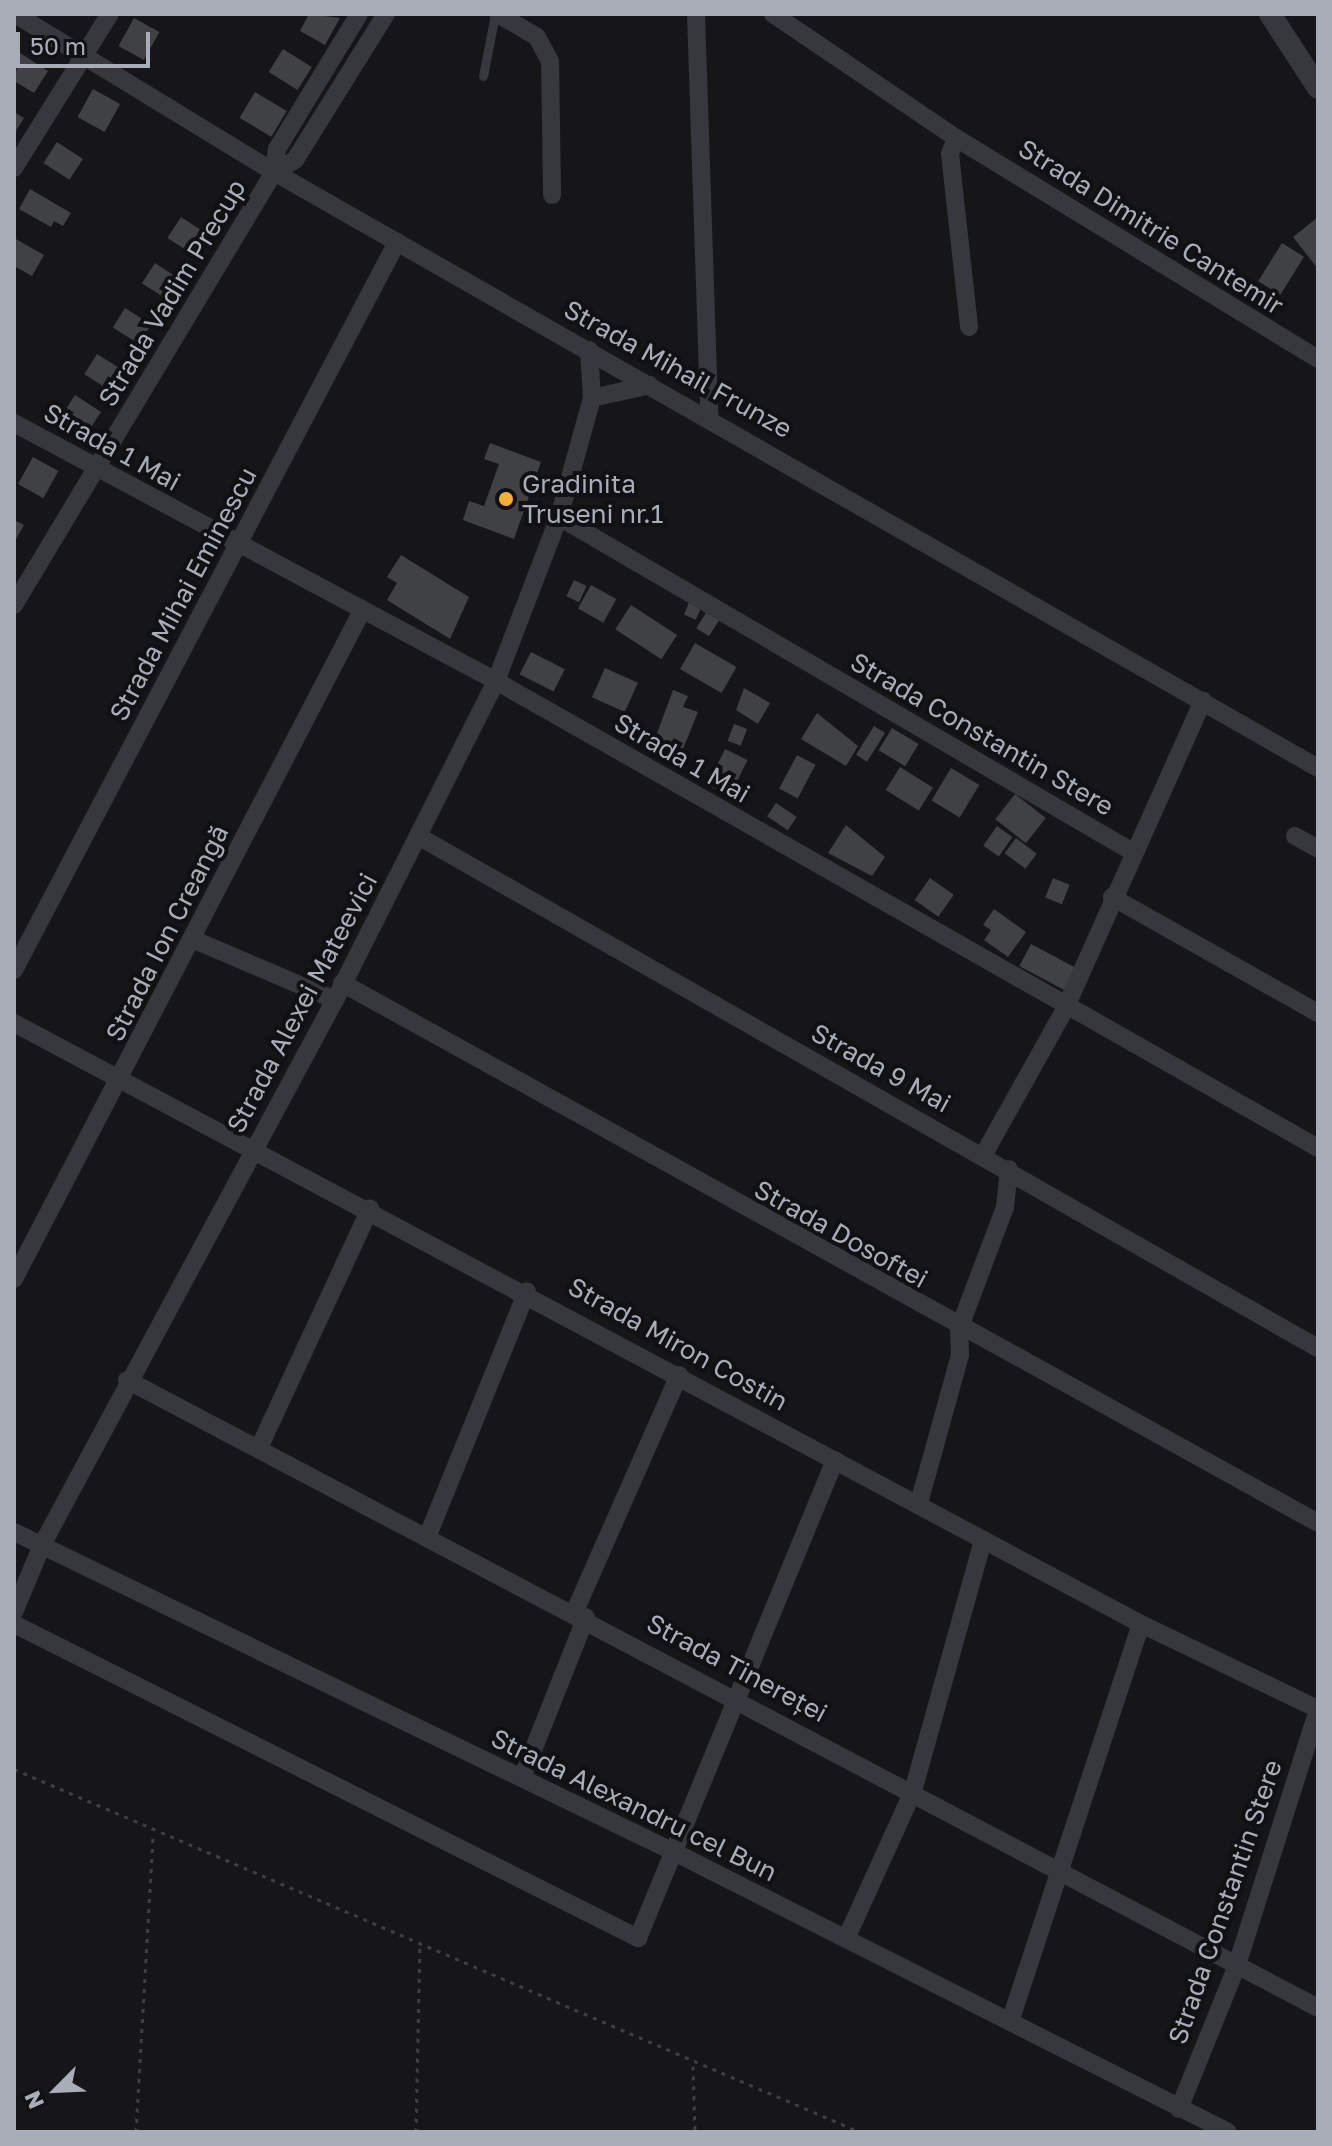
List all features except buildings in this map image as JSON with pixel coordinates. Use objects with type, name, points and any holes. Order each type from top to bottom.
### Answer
[{"type":"street","name":"Strada Mihail Frunze","points":[[15,14],[274,172],[650,385],[709,415],[1318,768]]},
{"type":"street","points":[[14,168],[110,14]]},
{"type":"street","name":"Strada Vadim Precup","points":[[14,605],[274,172],[277,149],[359,14]]},
{"type":"street","name":"Strada Vadim Precup","points":[[274,172],[295,160],[386,14]]},
{"type":"street","points":[[496,14],[537,37],[550,61],[552,195]]},
{"type":"street","points":[[696,14],[709,415]]},
{"type":"street","name":"Strada Dimitrie Cantemir","points":[[773,14],[956,138],[1318,359]]},
{"type":"street","points":[[1270,14],[1318,88]]},
{"type":"street","points":[[956,138],[950,154],[969,327]]},
{"type":"street","name":"Strada Mihai Eminescu","points":[[14,970],[397,242]]},
{"type":"street","name":"Strada Alexei Mateevici","points":[[14,1612],[42,1545],[127,1380],[338,991],[496,681],[559,517],[592,398],[589,350]]},
{"type":"street","points":[[592,398],[650,385]]},
{"type":"street","name":"Strada 1 Mai","points":[[14,423],[496,681],[1065,1009],[1318,1148]]},
{"type":"street","name":"Strada Constantin Stere","points":[[559,517],[1131,851]]},
{"type":"street","name":"Strada Ion Creangă","points":[[14,1279],[121,1081],[363,609]]},
{"type":"street","points":[[984,1154],[1065,1009],[1131,851],[1203,700]]},
{"type":"street","name":"Strada 9 Mai","points":[[418,836],[984,1154],[1194,1283],[1318,1348]]},
{"type":"street","points":[[1295,836],[1318,849]]},
{"type":"street","points":[[1112,897],[1318,1013]]},
{"type":"street","name":"Strada Dosoftei","points":[[192,939],[338,991],[1318,1523]]},
{"type":"street","name":"Strada Miron Costin","points":[[14,1023],[253,1152],[527,1291],[1141,1624],[1318,1709]]},
{"type":"street","points":[[919,1503],[960,1355],[959,1329],[1005,1207],[1009,1169]]},
{"type":"street","points":[[259,1448],[370,1209]]},
{"type":"street","points":[[428,1535],[527,1291]]},
{"type":"street","points":[[522,1778],[581,1614],[679,1375]]},
{"type":"street","name":"Strada Tinereței","points":[[127,1380],[581,1614],[913,1791],[1062,1876],[1318,2008]]},
{"type":"street","points":[[14,1624],[638,1938],[678,1854],[835,1460]]},
{"type":"street","name":"Strada Alexandru cel Bun","points":[[14,1532],[678,1854],[1228,2132]]},
{"type":"street","points":[[846,1939],[913,1791],[983,1540]]},
{"type":"street","points":[[1010,2022],[1062,1876],[1141,1624]]},
{"type":"street","name":"Strada Constantin Stere","points":[[1179,2109],[1236,1968],[1318,1709]]},
{"type":"lane","points":[[483,76],[496,14]]},
{"type":"path","points":[[14,1769],[693,2066],[860,2132]]},
{"type":"path","points":[[136,2132],[153,1832]]},
{"type":"path","points":[[416,2132],[420,1948]]},
{"type":"path","points":[[693,2066],[695,2132]]},
{"type":"place","name":"Gradinita Truseni nr.1","points":[[506,499]]}]
